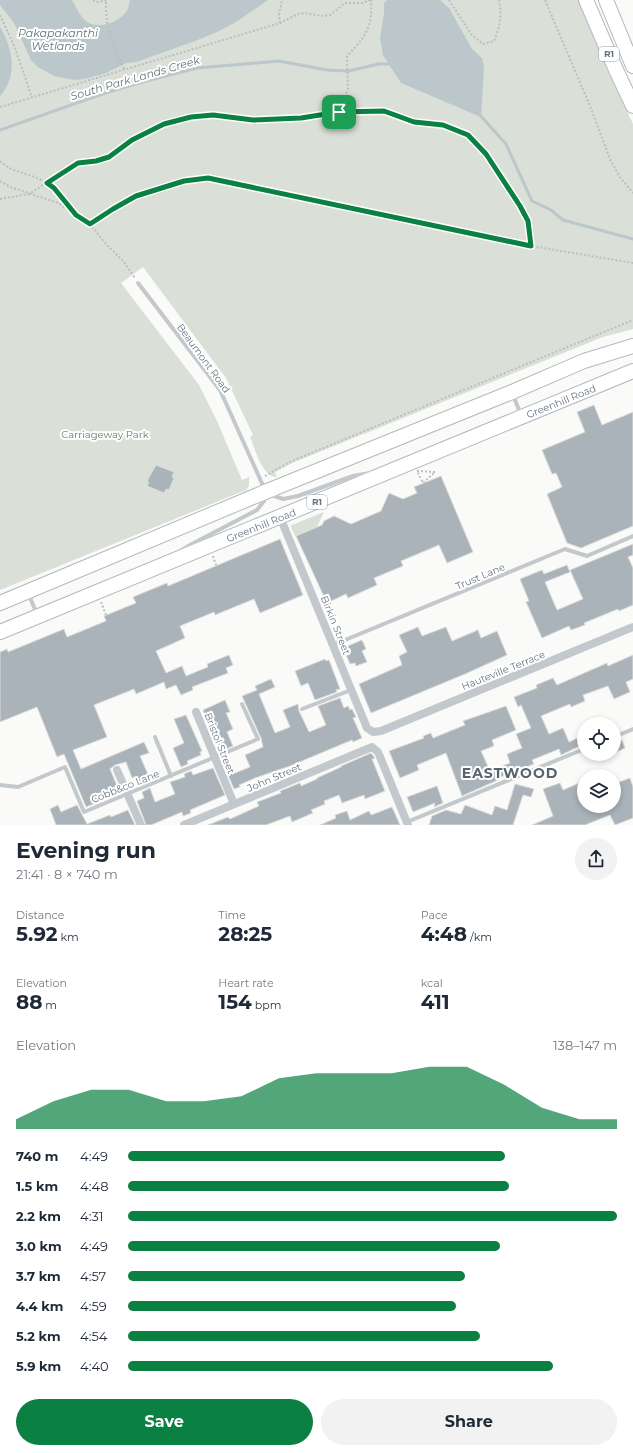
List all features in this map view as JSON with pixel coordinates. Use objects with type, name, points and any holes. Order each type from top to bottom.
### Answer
[{"type":"highway","name":"R1","points":[[586,0],[633,106]]},
{"type":"highway","name":"R1","points":[[606,0],[632,59]]},
{"type":"highway","points":[[0,603],[263,485],[512,392],[584,361],[633,346]]},
{"type":"highway","name":"Greenhill Road","points":[[0,632],[633,371]]},
{"type":"street","name":"Birkin Street","points":[[280,517],[367,728],[373,732],[381,731]]},
{"type":"street","name":"Hauteville Terrace","points":[[381,731],[633,627]]},
{"type":"street","name":"Bristol Street","points":[[196,712],[234,804]]},
{"type":"street","name":"John Street","points":[[184,825],[372,747],[378,752],[408,824]]},
{"type":"street","points":[[118,770],[141,825]]},
{"type":"lane","name":"Beaumont Road","points":[[138,283],[220,390],[263,485]]},
{"type":"lane","points":[[512,392],[522,417]]},
{"type":"lane","points":[[263,485],[283,500],[353,476],[400,467]]},
{"type":"lane","points":[[158,567],[190,544],[257,510],[264,501],[263,485]]},
{"type":"lane","name":"Trust Lane","points":[[333,645],[565,549],[587,556],[633,536]]},
{"type":"lane","points":[[28,591],[38,617]]},
{"type":"lane","points":[[302,710],[351,690]]},
{"type":"lane","name":"Cobb&co Lane","points":[[0,785],[18,787],[65,767],[84,812],[258,739],[242,704]]},
{"type":"lane","points":[[621,734],[633,729]]},
{"type":"lane","points":[[155,737],[172,776]]},
{"type":"lane","points":[[408,824],[577,753]]},
{"type":"path","points":[[93,0],[98,2],[107,1],[106,16],[108,30],[113,46],[125,70]]},
{"type":"path","points":[[280,23],[279,15],[282,0]]},
{"type":"path","points":[[0,108],[280,23],[298,14],[304,13],[322,16],[330,15],[345,3],[363,3],[371,0],[372,15],[365,36],[347,56],[348,89],[339,112]]},
{"type":"path","points":[[449,0],[470,34],[483,44],[494,41],[498,32],[501,20],[499,0]]},
{"type":"path","points":[[545,0],[590,106],[610,159],[619,176],[633,193]]},
{"type":"path","points":[[0,16],[15,48],[32,98]]},
{"type":"path","points":[[0,199],[29,194],[78,163],[96,161],[109,157],[132,140],[164,124],[191,117],[213,115],[253,120],[301,118],[339,112],[384,111],[414,122],[443,125],[468,135],[486,154],[520,206],[528,221],[531,246]]},
{"type":"path","points":[[0,161],[19,173],[47,183],[54,188],[76,215]]},
{"type":"path","points":[[90,224],[136,196],[184,181],[208,178],[531,246],[633,263]]},
{"type":"path","points":[[0,181],[10,187],[58,204],[90,224],[105,243],[124,262],[138,283]]},
{"type":"path","points":[[263,485],[292,461],[633,320]]},
{"type":"path","points":[[417,471],[436,472],[427,480],[423,483],[417,471]]},
{"type":"path","points":[[213,556],[216,565]]},
{"type":"path","points":[[101,602],[106,615]]},
{"type":"green space","name":"Carriageway Park","points":[[0,0],[578,0],[609,74],[633,124],[633,329],[603,337],[292,463],[275,472],[277,477],[272,476],[263,468],[250,437],[253,435],[226,378],[143,267],[121,283],[199,385],[217,421],[242,480],[249,477],[249,486],[246,490],[0,590]]},
{"type":"green space","points":[[324,512],[317,527],[295,536],[291,527],[292,525]]},
{"type":"water","name":"Pakapakanthi Wetlands","points":[[0,0],[72,0],[79,13],[86,21],[93,25],[104,25],[109,24],[123,16],[127,11],[130,0],[268,0],[236,22],[217,32],[136,62],[126,63],[106,73],[75,80],[54,76],[38,67],[31,60],[14,23],[0,5]]},
{"type":"water","points":[[387,0],[440,0],[449,8],[472,49],[482,58],[484,68],[481,117],[401,83],[383,55],[380,38],[384,3]]},
{"type":"water","name":"Pakapakanthi Wetlands","points":[[0,27],[8,44],[12,62],[9,80],[6,88],[0,96]]},
{"type":"building","points":[[594,405],[602,425],[633,412],[633,526],[581,548],[567,543],[547,494],[562,487],[556,473],[552,474],[542,450],[585,432],[577,412]]},
{"type":"building","points":[[156,465],[174,472],[172,477],[174,478],[169,490],[166,489],[164,493],[147,486],[149,482],[147,481]]},
{"type":"building","points":[[441,476],[473,552],[447,563],[439,545],[401,561],[403,566],[374,578],[377,585],[348,598],[346,594],[327,603],[296,536],[322,525],[324,521],[334,516],[351,524],[381,511],[389,493],[403,499],[417,493],[414,487]]},
{"type":"building","points":[[280,539],[303,595],[260,613],[254,599],[215,615],[214,612],[180,626],[185,638],[156,651],[166,673],[182,666],[186,676],[208,667],[207,664],[229,655],[233,665],[226,668],[228,673],[192,687],[193,690],[181,695],[176,685],[166,689],[164,682],[136,694],[134,689],[94,705],[107,737],[73,750],[81,769],[144,742],[149,753],[140,756],[150,779],[147,782],[138,785],[134,777],[132,778],[126,762],[115,765],[110,769],[120,793],[86,807],[64,754],[57,757],[37,707],[0,722],[0,652],[7,649],[8,652],[64,629],[67,637],[106,621],[104,616],[136,603],[133,597],[167,583],[168,586]]},
{"type":"building","points":[[633,544],[633,555],[628,557],[633,568],[633,605],[619,611],[618,609],[584,623],[585,625],[571,630],[569,626],[542,638],[526,602],[529,601],[520,579],[542,570],[544,574],[567,565],[570,572],[545,582],[557,610],[583,599],[570,570]]},
{"type":"building","points":[[418,627],[422,636],[446,627],[452,641],[478,630],[481,638],[497,631],[507,655],[371,713],[359,684],[402,665],[399,656],[407,652],[399,635]]},
{"type":"building","points":[[362,640],[366,649],[362,651],[367,662],[356,666],[355,663],[350,664],[343,648]]},
{"type":"building","points":[[633,655],[633,679],[626,682],[630,692],[614,699],[608,686],[583,695],[585,701],[571,707],[570,704],[541,716],[549,734],[563,728],[569,742],[577,738],[577,747],[561,755],[559,749],[532,760],[534,764],[496,779],[498,780],[462,796],[446,753],[417,765],[419,770],[400,778],[389,751],[424,738],[423,736],[431,733],[433,738],[465,725],[463,721],[506,706],[516,730],[492,740],[494,746],[481,751],[490,771],[510,763],[507,754],[522,748],[516,734],[531,728],[521,705],[518,707],[514,697],[537,688],[536,685],[553,678],[557,685],[607,663],[608,666]]},
{"type":"building","points":[[325,659],[326,661],[329,660],[340,689],[336,690],[337,692],[315,700],[308,683],[301,686],[295,671]]},
{"type":"building","points":[[271,679],[275,687],[259,694],[275,733],[290,727],[283,710],[298,704],[299,711],[309,732],[326,725],[318,706],[340,698],[344,708],[348,706],[350,710],[352,709],[356,717],[353,718],[362,738],[353,742],[352,740],[290,766],[255,778],[239,785],[240,787],[234,789],[221,758],[227,756],[235,773],[250,767],[245,755],[263,747],[261,738],[242,696],[257,690],[255,686]]},
{"type":"building","points":[[225,700],[230,712],[226,713],[233,729],[227,732],[233,746],[221,751],[203,710]]},
{"type":"building","points":[[186,715],[202,751],[200,752],[201,755],[187,761],[188,764],[181,767],[173,748],[184,743],[174,719]]},
{"type":"building","points":[[621,740],[625,748],[621,750]]},
{"type":"building","points":[[371,753],[375,758],[372,759],[385,791],[365,799],[364,795],[342,803],[339,795],[324,801],[325,804],[311,810],[313,813],[292,822],[290,816],[266,825],[208,825],[228,817],[230,819],[259,806],[257,802],[281,793],[280,791],[300,783],[301,786]]},
{"type":"building","points":[[213,768],[225,795],[190,810],[191,813],[183,816],[182,812],[151,825],[146,825],[137,801],[144,798],[142,792],[150,788],[155,802],[175,794],[170,782],[185,777],[184,774],[191,771],[193,775]]},
{"type":"building","points":[[630,778],[633,787],[633,818],[615,825],[610,815],[585,825],[532,825],[553,816],[543,789],[560,783],[563,790],[577,784],[577,813],[621,813],[621,781]]},
{"type":"building","points":[[515,784],[534,789],[531,797],[523,795],[513,825],[429,825],[432,816],[446,810],[461,814],[465,805],[492,815],[495,806],[507,810]]},
{"type":"building","points":[[437,786],[443,803],[434,807],[435,803],[413,812],[407,797]]},
{"type":"building","points":[[58,805],[61,812],[77,805],[87,824],[128,810],[135,825],[56,825],[50,809]]},
{"type":"building","points":[[392,807],[400,825],[320,825],[336,818],[335,815],[347,811],[350,820],[369,811],[371,815]]},
{"type":"waterway","name":"South Park Lands Creek","points":[[0,130],[105,93],[197,68],[279,61],[327,70],[348,71],[379,64],[391,64]]},
{"type":"waterway","name":"South Park Lands Creek","points":[[479,114],[506,144],[532,201],[551,210],[563,220],[633,239]]},
{"type":"district","name":"EASTWOOD","points":[[510,773]]},
{"type":"route","points":[[384,111],[414,122],[443,125],[468,135],[486,154],[520,206],[528,221],[531,246],[221,182],[208,178],[184,181],[136,196],[90,224],[76,215],[54,188],[47,183],[78,163],[96,161],[109,157],[132,140],[164,124],[191,117],[213,115],[253,120],[301,118],[339,112],[384,111]]}]
